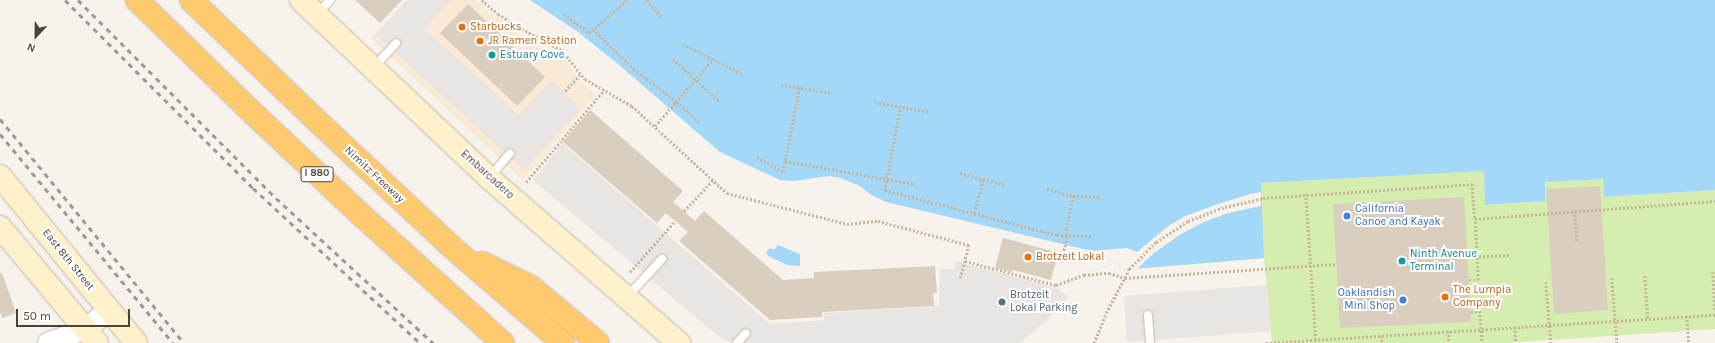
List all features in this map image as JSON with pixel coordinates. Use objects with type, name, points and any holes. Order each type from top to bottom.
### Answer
[{"type":"highway","name":"I 880","points":[[137,0],[358,213],[503,343]]},
{"type":"highway","name":"Nimitz Freeway","points":[[191,0],[454,249],[563,343]]},
{"type":"highway","points":[[454,249],[531,287],[598,343]]},
{"type":"main road","name":"Embarcadero","points":[[301,0],[323,8],[372,69],[489,178],[679,343]]},
{"type":"main road","name":"East 8th Street","points":[[0,176],[136,343]]},
{"type":"main road","points":[[0,226],[92,336]]},
{"type":"street","points":[[48,343],[92,336],[109,310]]},
{"type":"lane","points":[[372,69],[396,43]]},
{"type":"lane","points":[[489,178],[510,153]]},
{"type":"lane","points":[[626,298],[662,259]]},
{"type":"lane","points":[[1148,315],[1150,343]]},
{"type":"lane","points":[[737,343],[746,333]]},
{"type":"path","points":[[482,0],[498,14],[545,42],[562,50],[585,79],[632,106],[727,193],[847,224],[878,221],[969,245],[960,278]]},
{"type":"path","points":[[564,14],[589,33],[627,0]]},
{"type":"path","points":[[647,0],[662,17]]},
{"type":"path","points":[[593,29],[634,69],[677,102],[700,123]]},
{"type":"path","points":[[683,44],[741,73]]},
{"type":"path","points":[[673,59],[696,78],[719,101]]},
{"type":"path","points":[[655,126],[713,59]]},
{"type":"path","points":[[565,91],[581,74]]},
{"type":"path","points":[[781,85],[831,93]]},
{"type":"path","points":[[757,157],[783,172],[799,88]]},
{"type":"path","points":[[526,182],[604,90]]},
{"type":"path","points":[[875,102],[929,112]]},
{"type":"path","points":[[901,106],[885,190],[1058,235],[1093,236]]},
{"type":"path","points":[[785,161],[914,184]]},
{"type":"path","points":[[960,173],[1005,185]]},
{"type":"path","points":[[974,213],[983,179]]},
{"type":"path","points":[[684,212],[713,180]]},
{"type":"path","points":[[1094,343],[1106,313],[1129,269],[1156,242],[1188,221],[1225,207],[1263,198],[1472,184],[1478,280],[1469,280]]},
{"type":"path","points":[[1047,189],[1074,196],[1101,197]]},
{"type":"path","points":[[1306,194],[1316,340]]},
{"type":"path","points":[[1061,262],[1067,235],[1066,229],[1074,196]]},
{"type":"path","points":[[1475,219],[1715,201]]},
{"type":"path","points":[[1575,212],[1577,241]]},
{"type":"path","points":[[630,272],[675,221]]},
{"type":"path","points":[[1468,257],[1511,255]]},
{"type":"path","points":[[965,261],[1056,285],[1084,275],[1109,273],[1125,278],[1336,264]]},
{"type":"path","points":[[1712,272],[1715,310]]},
{"type":"path","points":[[1645,276],[1648,319]]},
{"type":"path","points":[[1612,278],[1617,343]]},
{"type":"path","points":[[1546,282],[1550,343]]},
{"type":"path","points":[[1470,312],[1480,311],[1482,343]]},
{"type":"path","points":[[1266,343],[1715,315]]},
{"type":"path","points":[[1687,316],[1689,343]]},
{"type":"path","points":[[1515,327],[1516,343]]},
{"type":"path","points":[[1449,331],[1449,343]]},
{"type":"path","points":[[1382,336],[1382,343]]},
{"type":"path","points":[[1339,339],[1340,343]]},
{"type":"shaded area","name":"Estuary Cove","points":[[406,0],[477,0],[491,13],[538,47],[556,54],[567,62],[580,81],[596,95],[523,180],[371,38]]},
{"type":"shaded area","points":[[407,0],[451,0],[425,29],[519,115],[551,80],[581,108],[524,170],[376,35]]},
{"type":"shaded area","points":[[562,143],[770,324],[824,320],[824,313],[939,306],[940,269],[954,269],[955,261],[1055,287],[1068,297],[1048,319],[1020,343],[732,343],[717,335],[533,180]]},
{"type":"shaded area","points":[[1267,285],[1271,331],[1127,342],[1124,296]]},
{"type":"green space","points":[[1484,171],[1485,205],[1545,201],[1545,182],[1603,179],[1604,197],[1715,190],[1715,329],[1506,343],[1272,343],[1264,258],[1147,268],[1260,183]]},
{"type":"water","points":[[508,0],[1715,0],[1715,190],[1604,197],[1603,179],[1545,182],[1545,201],[1485,205],[1484,171],[1261,183],[1264,258],[1120,270],[1119,262],[1092,270],[888,216],[854,201],[749,178],[592,57]]},
{"type":"water","points":[[778,245],[800,254],[800,266],[787,265],[768,256],[766,252],[770,248],[774,250]]},
{"type":"pier","points":[[506,0],[530,0],[578,32],[618,64],[720,152],[780,180],[794,181],[829,176],[840,178],[858,185],[873,196],[886,202],[1092,251],[1127,248],[1137,252],[1167,227],[1185,216],[1250,194],[1261,192],[1261,206],[1228,213],[1202,223],[1181,234],[1154,253],[1137,269],[1120,270],[1119,262],[1092,270],[1056,261],[1058,253],[1003,238],[1000,248],[888,218],[849,200],[848,202],[822,196],[782,193],[776,191],[775,193],[711,163],[609,78],[590,59],[516,12]]},
{"type":"building","points":[[355,0],[402,0],[380,23]]},
{"type":"building","name":"Estuary Cove","points":[[468,4],[545,77],[517,106],[440,33]]},
{"type":"building","points":[[590,110],[683,191],[673,202],[695,221],[704,211],[783,280],[814,278],[814,272],[935,266],[937,293],[933,293],[934,306],[822,312],[822,317],[770,320],[679,241],[688,232],[666,213],[657,223],[563,142]]},
{"type":"building","points":[[1600,186],[1608,310],[1554,314],[1546,189]]},
{"type":"building","name":"Ninth Avenue Terminal","points":[[1464,197],[1471,322],[1340,328],[1333,204]]},
{"type":"building","name":"Brotzeit Lokal","points":[[1003,238],[1058,253],[1051,280],[1013,270],[1012,272],[995,268]]},
{"type":"building","points":[[0,273],[2,273],[16,313],[2,318],[0,311]]},
{"type":"railway","points":[[65,0],[253,188],[420,343]]},
{"type":"railway","points":[[78,0],[276,198],[433,343]]},
{"type":"railway","points":[[0,119],[184,343]]},
{"type":"railway","points":[[0,134],[173,343]]},
{"type":"place","name":"Starbucks","points":[[462,27]]},
{"type":"place","name":"JR Ramen Station","points":[[480,41]]},
{"type":"place","name":"Estuary Cove","points":[[492,55]]},
{"type":"place","name":"California Canoe and Kayak","points":[[1347,216]]},
{"type":"place","name":"Brotzeit Lokal","points":[[1028,257]]},
{"type":"place","name":"Ninth Avenue Terminal","points":[[1402,261]]},
{"type":"place","name":"The Lumpia Company","points":[[1445,297]]},
{"type":"place","name":"Oaklandish Mini Shop","points":[[1403,300]]},
{"type":"place","name":"Brotzeit Lokal Parking","points":[[1002,302]]}]
